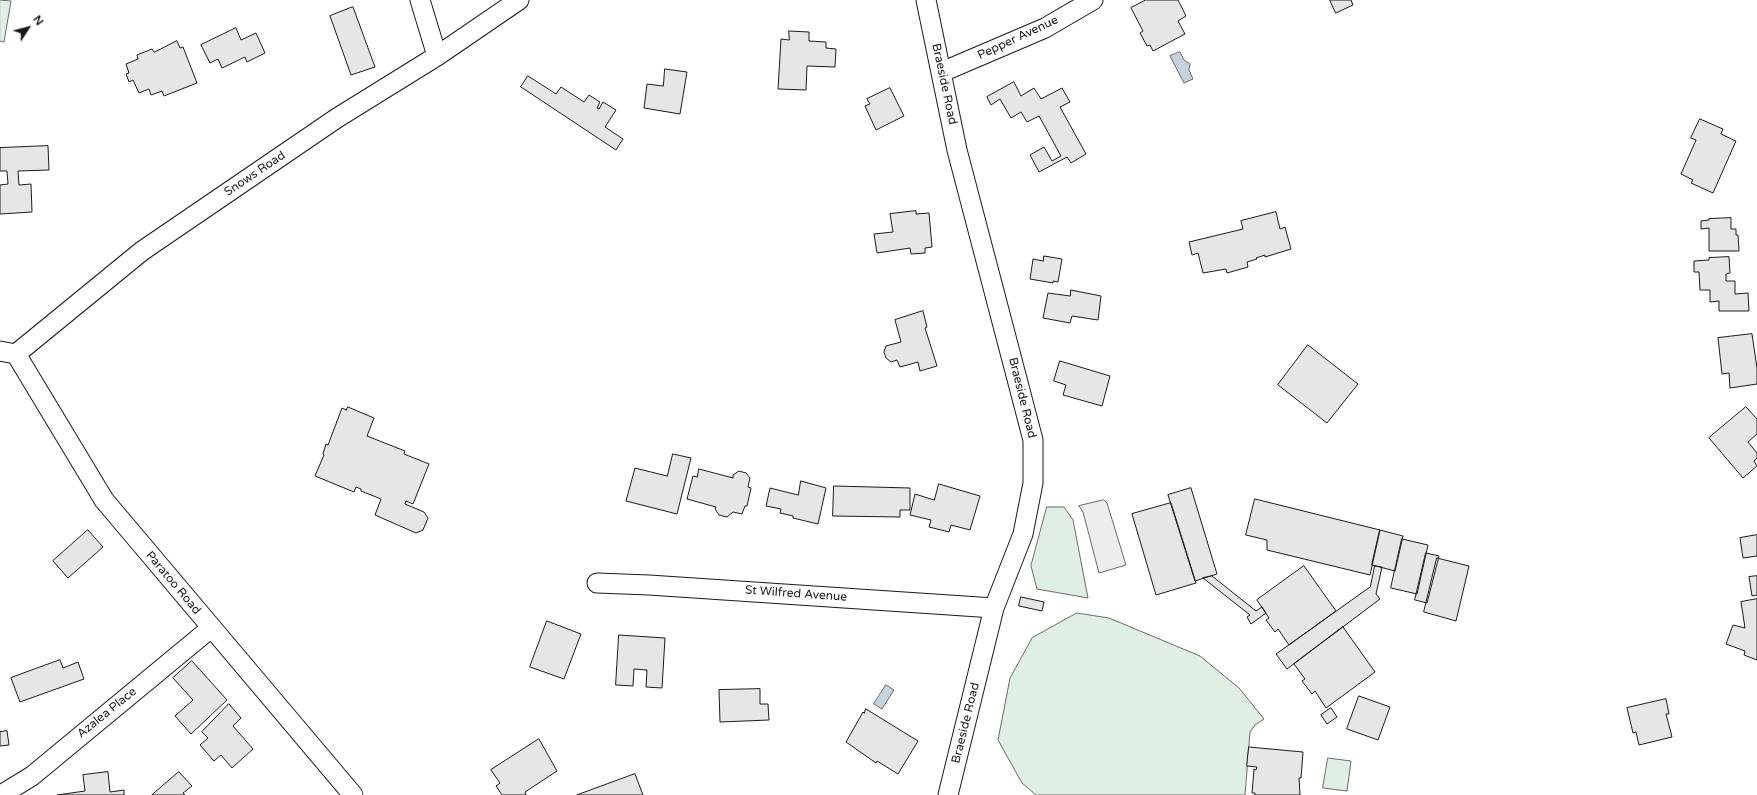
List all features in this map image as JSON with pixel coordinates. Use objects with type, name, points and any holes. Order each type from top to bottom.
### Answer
[{"type":"street","points":[[420,0],[438,56]]},
{"type":"street","name":"Snows Road","points":[[8,352],[142,251],[337,118],[438,56],[519,0]]},
{"type":"street","name":"Braeside Road","points":[[926,0],[957,150],[1033,440],[1033,482],[1023,534],[994,608],[948,795]]},
{"type":"street","name":"Pepper Avenue","points":[[942,72],[1045,28],[1093,0]]},
{"type":"street","name":"Paratoo Road","points":[[8,352],[104,500],[354,795]]},
{"type":"street","name":"St Wilfred Avenue","points":[[597,583],[649,584],[994,608]]},
{"type":"street","name":"Azalea Place","points":[[1,795],[32,776],[211,628]]},
{"type":"green space","points":[[0,0],[11,1],[4,42],[0,41]]},
{"type":"green space","points":[[1047,507],[1064,507],[1073,520],[1088,598],[1037,589],[1031,566]]},
{"type":"green space","points":[[1077,613],[1109,618],[1200,656],[1239,688],[1264,719],[1255,725],[1250,732],[1245,795],[1036,795],[1022,783],[998,740],[1010,678],[1032,638]]},
{"type":"green space","points":[[1328,758],[1351,761],[1347,791],[1323,788]]},
{"type":"shaded area","points":[[1180,52],[1184,60],[1190,64],[1189,70],[1193,79],[1184,83],[1170,56]]},
{"type":"shaded area","points":[[1104,500],[1107,503],[1126,565],[1099,573],[1083,512],[1079,506]]},
{"type":"shaded area","points":[[886,685],[894,690],[882,709],[874,704]]},
{"type":"building","points":[[1146,0],[1178,0],[1186,16],[1178,21],[1185,34],[1153,51],[1150,45],[1147,46],[1140,33],[1143,31],[1131,8]]},
{"type":"building","points":[[1330,0],[1351,0],[1353,5],[1336,13]]},
{"type":"building","points":[[353,7],[375,67],[351,75],[330,16]]},
{"type":"building","points":[[236,28],[241,40],[256,33],[265,53],[247,62],[245,57],[222,68],[218,59],[210,63],[201,45]]},
{"type":"building","points":[[789,31],[809,32],[809,41],[826,42],[826,48],[836,49],[835,67],[807,66],[806,90],[778,89],[781,39],[789,40]]},
{"type":"building","points":[[177,41],[180,48],[183,47],[197,83],[164,96],[162,91],[151,95],[149,89],[139,93],[133,80],[129,82],[126,74],[129,73],[126,64],[138,59],[137,55],[152,49],[154,52]]},
{"type":"building","points":[[665,69],[687,72],[680,114],[644,108],[647,84],[663,86]]},
{"type":"building","points":[[528,76],[556,94],[561,87],[584,102],[589,95],[600,102],[597,108],[599,109],[603,102],[616,110],[605,127],[623,139],[616,150],[521,87]]},
{"type":"building","points":[[1014,82],[1021,96],[1034,88],[1041,99],[1062,88],[1070,102],[1060,107],[1086,154],[1071,163],[1067,157],[1039,172],[1030,155],[1044,147],[1052,161],[1061,156],[1039,116],[1027,122],[1021,112],[1011,118],[1000,99],[991,105],[987,97]]},
{"type":"building","points":[[890,88],[904,116],[876,130],[865,106],[870,104],[867,99]]},
{"type":"building","points":[[1700,119],[1723,129],[1721,134],[1736,141],[1713,193],[1691,183],[1693,180],[1681,174],[1696,140],[1691,138]]},
{"type":"building","points":[[48,146],[49,170],[18,171],[19,185],[31,184],[32,212],[0,214],[0,185],[8,184],[7,171],[0,171],[0,148]]},
{"type":"building","points":[[916,211],[916,214],[929,213],[932,247],[925,248],[925,253],[911,254],[910,248],[877,253],[874,234],[893,232],[890,214]]},
{"type":"building","points":[[1276,212],[1280,229],[1285,227],[1291,249],[1265,257],[1265,255],[1256,258],[1257,259],[1247,262],[1248,267],[1227,273],[1226,269],[1203,273],[1198,253],[1192,255],[1189,242],[1243,229],[1241,221]]},
{"type":"building","points":[[1731,218],[1731,229],[1736,229],[1736,235],[1738,235],[1739,251],[1709,251],[1709,228],[1701,229],[1701,221]]},
{"type":"building","points":[[1044,256],[1062,259],[1058,282],[1053,281],[1053,283],[1030,279],[1033,259],[1043,261]]},
{"type":"building","points":[[1729,257],[1730,273],[1726,274],[1726,281],[1735,281],[1735,294],[1748,293],[1749,311],[1719,311],[1719,301],[1710,302],[1710,290],[1700,290],[1699,272],[1694,272],[1694,261],[1709,260],[1709,258]]},
{"type":"building","points":[[1071,290],[1101,296],[1098,320],[1072,316],[1070,323],[1043,318],[1048,293],[1070,296]]},
{"type":"building","points":[[923,311],[927,327],[925,328],[937,366],[920,371],[918,362],[900,367],[897,360],[891,362],[886,358],[884,352],[886,346],[901,342],[895,320]]},
{"type":"building","points":[[1752,334],[1757,368],[1757,384],[1730,388],[1729,373],[1722,374],[1718,338]]},
{"type":"building","points":[[1308,345],[1358,384],[1327,423],[1278,385]]},
{"type":"building","points":[[1060,361],[1110,376],[1102,406],[1063,395],[1066,385],[1054,381]]},
{"type":"building","points":[[348,407],[374,418],[367,436],[405,451],[404,454],[429,464],[413,504],[406,501],[405,504],[424,512],[428,518],[423,530],[416,533],[375,515],[381,499],[361,491],[361,489],[356,487],[354,492],[315,476],[324,455],[326,444],[328,445],[342,408],[346,410]]},
{"type":"building","points":[[1746,407],[1757,419],[1757,434],[1748,442],[1757,453],[1757,458],[1754,461],[1757,466],[1743,478],[1709,438]]},
{"type":"building","points":[[673,454],[691,458],[677,514],[626,501],[635,468],[667,476]]},
{"type":"building","points":[[699,469],[733,478],[733,475],[739,471],[746,473],[750,478],[748,487],[751,488],[747,506],[745,506],[742,514],[733,512],[727,517],[719,515],[715,509],[716,507],[687,499],[693,476],[697,477]]},
{"type":"building","points":[[801,481],[826,488],[818,524],[793,518],[793,516],[780,513],[781,509],[766,506],[770,488],[798,495]]},
{"type":"building","points":[[939,484],[980,496],[970,530],[951,525],[949,532],[929,527],[931,520],[910,515],[915,494],[934,500]]},
{"type":"building","points":[[834,486],[910,488],[910,510],[900,510],[900,517],[833,516]]},
{"type":"building","points":[[1191,488],[1217,574],[1195,581],[1168,495]]},
{"type":"building","points":[[1255,499],[1380,530],[1370,575],[1267,550],[1267,540],[1246,535]]},
{"type":"building","points":[[1171,503],[1196,583],[1156,595],[1132,514]]},
{"type":"building","points":[[88,530],[103,547],[68,578],[53,561]]},
{"type":"building","points":[[1380,530],[1403,536],[1395,571],[1372,565]]},
{"type":"building","points":[[1757,535],[1757,556],[1743,558],[1740,538]]},
{"type":"building","points":[[1402,539],[1428,545],[1417,594],[1391,588]]},
{"type":"building","points":[[1426,553],[1439,556],[1427,603],[1415,600]]},
{"type":"building","points":[[1437,558],[1469,566],[1456,621],[1424,612]]},
{"type":"building","points":[[1304,566],[1336,611],[1289,645],[1278,629],[1275,632],[1266,620],[1269,618],[1257,600]]},
{"type":"building","points":[[1375,566],[1382,567],[1376,594],[1380,599],[1287,669],[1276,654],[1370,587]]},
{"type":"building","points":[[1212,576],[1256,611],[1262,607],[1266,613],[1251,624],[1247,617],[1250,615],[1203,578]]},
{"type":"building","points":[[1757,576],[1757,595],[1752,596],[1749,577]]},
{"type":"building","points":[[1021,597],[1044,602],[1042,611],[1019,606]]},
{"type":"building","points":[[1757,599],[1757,660],[1744,655],[1745,651],[1726,644],[1733,625],[1745,628],[1741,602]]},
{"type":"building","points":[[547,621],[581,634],[564,679],[530,667]]},
{"type":"building","points":[[1343,627],[1375,672],[1326,708],[1315,691],[1312,694],[1302,681],[1305,679],[1294,664]]},
{"type":"building","points":[[619,635],[665,638],[662,688],[646,687],[647,670],[634,669],[633,686],[616,685]]},
{"type":"building","points":[[60,660],[63,668],[78,662],[84,679],[20,702],[11,678]]},
{"type":"building","points":[[192,661],[227,700],[191,734],[175,716],[193,700],[173,678]]},
{"type":"building","points":[[760,689],[760,704],[768,704],[769,720],[720,722],[719,690]]},
{"type":"building","points":[[1359,696],[1390,707],[1378,740],[1347,729]]},
{"type":"building","points":[[1666,699],[1669,714],[1666,714],[1672,737],[1639,745],[1636,732],[1633,733],[1627,708]]},
{"type":"building","points":[[229,704],[241,718],[233,726],[253,749],[232,768],[221,755],[214,761],[200,745],[208,738],[202,732]]},
{"type":"building","points":[[1331,708],[1337,717],[1327,724],[1321,715]]},
{"type":"building","points":[[866,709],[918,741],[898,774],[877,761],[876,763],[846,742]]},
{"type":"building","points":[[7,731],[9,745],[0,746],[0,732]]},
{"type":"building","points":[[539,739],[557,771],[525,792],[526,795],[502,795],[496,786],[500,783],[491,770]]},
{"type":"building","points":[[1249,747],[1303,752],[1301,778],[1299,778],[1300,795],[1255,795],[1255,793],[1252,793],[1254,769],[1256,770],[1257,767],[1247,766]]},
{"type":"building","points":[[108,772],[110,792],[124,790],[124,795],[57,795],[85,791],[83,775]]},
{"type":"building","points":[[179,772],[192,786],[183,793],[185,795],[152,795]]},
{"type":"building","points":[[635,774],[643,795],[577,795]]}]
